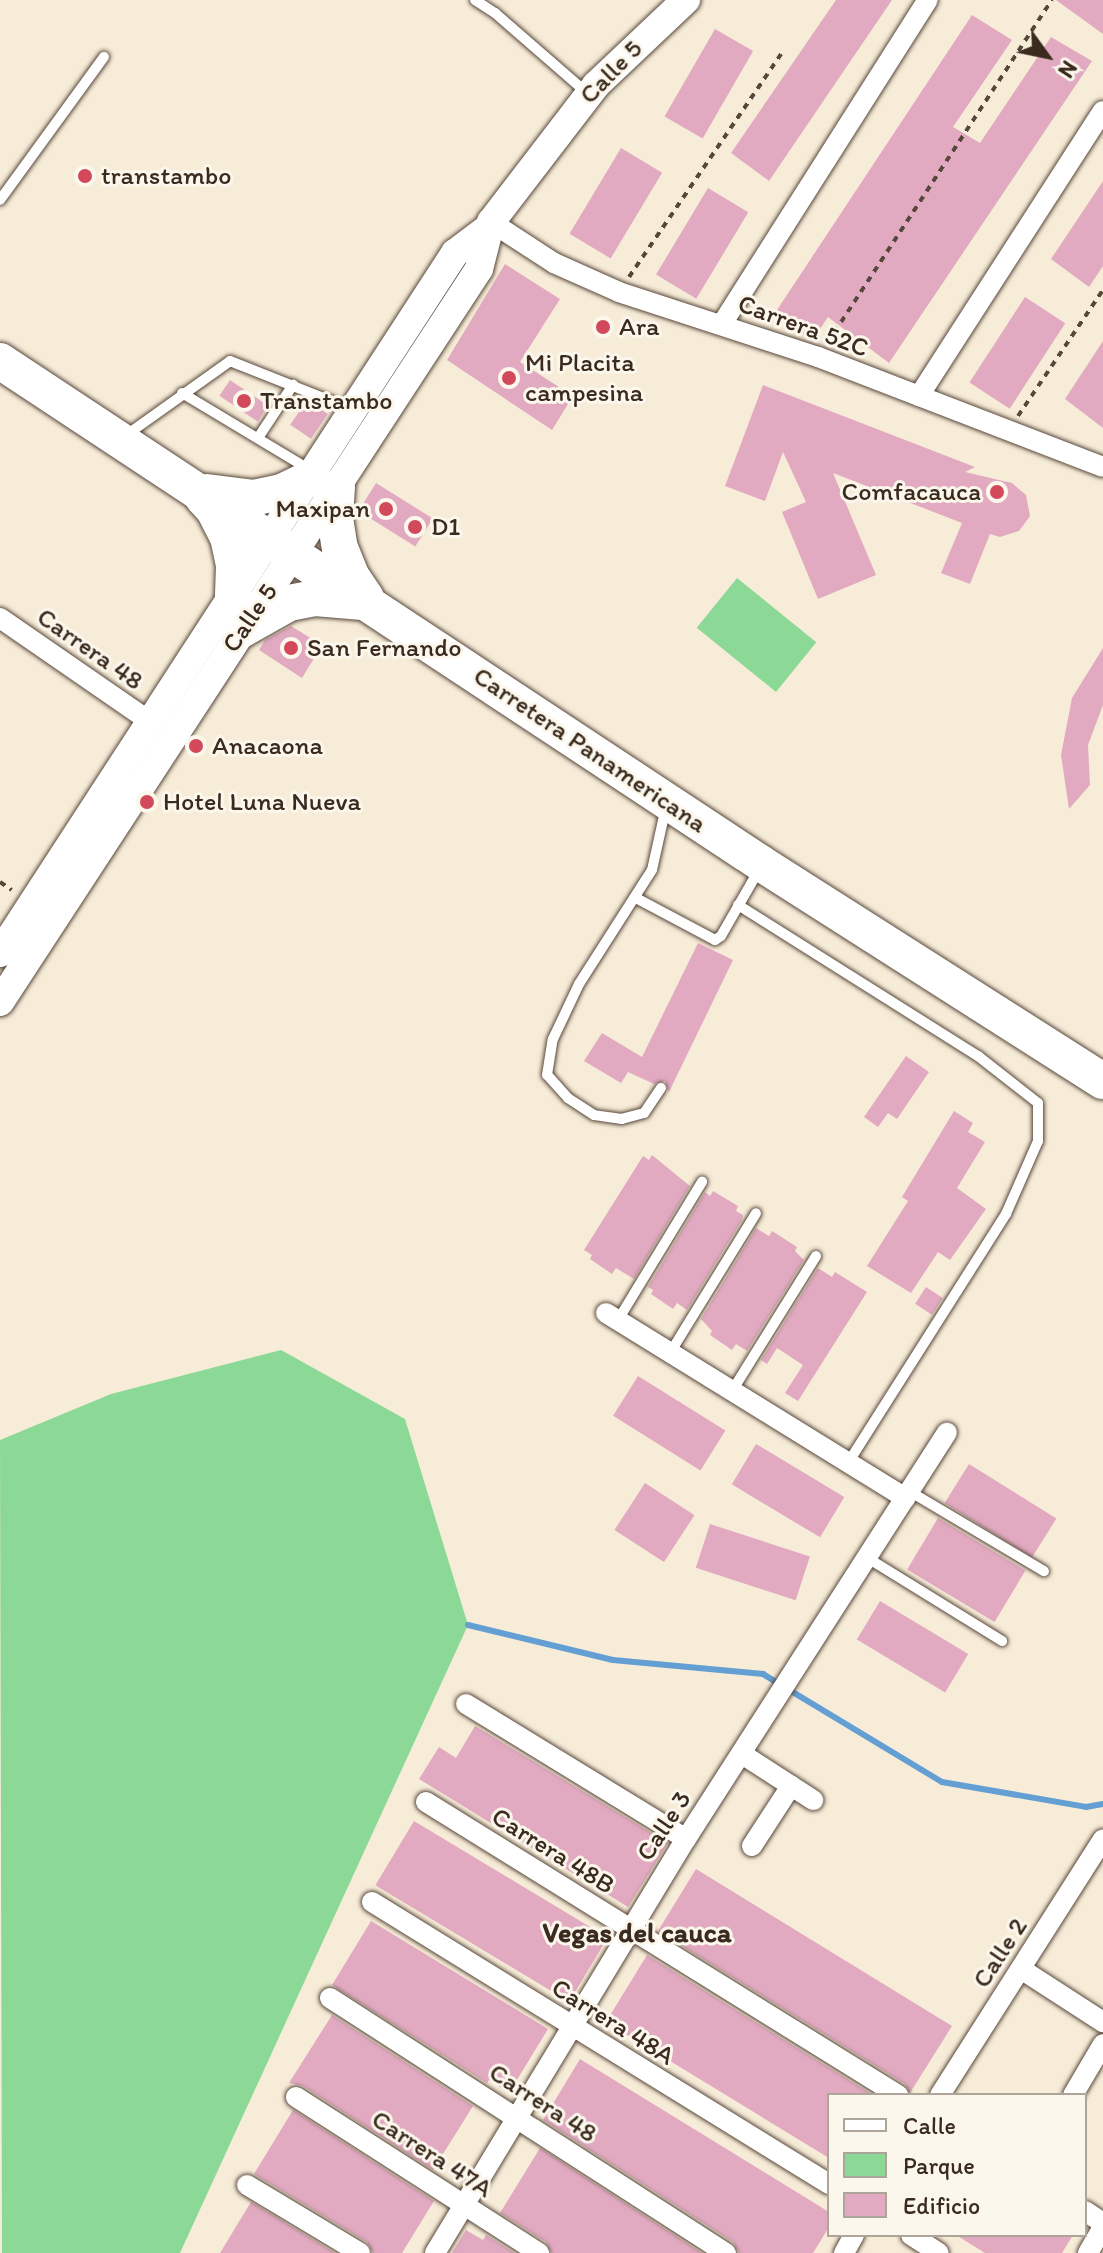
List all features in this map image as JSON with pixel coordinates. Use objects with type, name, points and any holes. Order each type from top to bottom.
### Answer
[{"type":"highway","name":"Carretera Panamericana","points":[[0,361],[762,864],[1103,1081]]},
{"type":"highway","points":[[194,488],[223,497],[253,498],[320,479],[335,518],[340,548],[352,577],[369,603]]},
{"type":"highway","points":[[194,488],[214,510],[228,537],[234,566],[237,612],[264,614],[315,598],[369,603]]},
{"type":"main road","name":"Calle 5","points":[[0,1002],[237,612],[282,546],[320,479],[353,410],[455,253],[489,225],[588,94],[676,3]]},
{"type":"main road","name":"Calle 5","points":[[320,479],[479,269],[489,225]]},
{"type":"main road","name":"Calle 5","points":[[0,953],[151,722],[237,612]]},
{"type":"street","points":[[722,324],[928,0]]},
{"type":"street","points":[[919,396],[1103,111]]},
{"type":"street","name":"Carrera 52C","points":[[489,225],[554,263],[619,292],[818,357],[1103,467]]},
{"type":"street","name":"Carrera 48","points":[[0,618],[151,722]]},
{"type":"street","points":[[612,1316],[848,1463],[907,1494]]},
{"type":"street","name":"Calle 3","points":[[435,2253],[686,1839],[947,1433]]},
{"type":"street","points":[[466,1704],[686,1839]]},
{"type":"street","points":[[742,1754],[813,1800]]},
{"type":"street","points":[[752,1846],[791,1786]]},
{"type":"street","name":"Carrera 48B","points":[[426,1802],[895,2093]]},
{"type":"street","name":"Calle 2","points":[[941,2093],[1103,1839]]},
{"type":"street","name":"Carrera 48A","points":[[372,1902],[827,2183]]},
{"type":"street","points":[[1021,1969],[1103,2022]]},
{"type":"street","name":"Carrera 48","points":[[330,1998],[726,2253]]},
{"type":"street","points":[[1074,2093],[1103,2044]]},
{"type":"street","name":"Carrera 47A","points":[[296,2097],[539,2253]]},
{"type":"street","points":[[247,2185],[360,2253]]},
{"type":"street","points":[[1087,2215],[1098,2239]]},
{"type":"street","points":[[914,2237],[939,2253]]},
{"type":"lane","points":[[475,0],[588,94]]},
{"type":"lane","points":[[0,200],[104,57]]},
{"type":"lane","points":[[120,439],[230,361],[353,410]]},
{"type":"lane","points":[[258,438],[293,385]]},
{"type":"lane","points":[[182,393],[320,479]]},
{"type":"lane","points":[[661,1088],[644,1113],[622,1119],[594,1115],[568,1098],[547,1075],[553,1039],[579,984],[652,870],[668,802]]},
{"type":"lane","points":[[636,898],[715,940],[721,936],[762,864]]},
{"type":"lane","points":[[738,905],[978,1056],[1038,1103],[1038,1141],[1006,1214],[848,1463]]},
{"type":"lane","points":[[612,1316],[702,1182]]},
{"type":"lane","points":[[670,1353],[756,1213]]},
{"type":"lane","points":[[732,1391],[816,1256]]},
{"type":"lane","points":[[907,1494],[1044,1571]]},
{"type":"lane","points":[[866,1557],[1002,1641]]},
{"type":"path","points":[[818,357],[1052,0]]},
{"type":"path","points":[[619,292],[781,54]]},
{"type":"path","points":[[1008,431],[1103,290]]},
{"type":"green space","points":[[737,578],[816,642],[776,692],[697,628]]},
{"type":"green space","points":[[281,1350],[405,1419],[468,1625],[180,2253],[2,2253],[0,1440],[111,1394]]},
{"type":"building","points":[[836,0],[892,0],[769,181],[731,153]]},
{"type":"building","points":[[1056,0],[1103,0],[1103,34]]},
{"type":"building","points":[[972,15],[1012,40],[953,127],[980,143],[1051,37],[1092,61],[889,363],[828,317],[812,341],[775,313]]},
{"type":"building","points":[[715,29],[753,51],[703,138],[664,116]]},
{"type":"building","points":[[621,148],[662,173],[611,258],[569,234]]},
{"type":"building","points":[[1103,181],[1103,266],[1089,287],[1051,259]]},
{"type":"building","points":[[708,188],[748,212],[696,299],[656,275]]},
{"type":"building","points":[[505,264],[560,299],[520,362],[573,396],[552,430],[447,360]]},
{"type":"building","points":[[1025,297],[1065,323],[1010,409],[969,383]]},
{"type":"building","points":[[1103,341],[1103,428],[1065,399]]},
{"type":"building","name":"Transtambo","points":[[230,380],[268,406],[258,421],[219,396]]},
{"type":"building","name":"Comfacauca","points":[[763,385],[975,467],[965,472],[1012,483],[1026,495],[1030,516],[1019,531],[1000,537],[990,534],[970,584],[941,573],[962,523],[833,473],[876,575],[818,599],[782,512],[806,502],[783,452],[765,501],[725,486]]},
{"type":"building","name":"Transtambo","points":[[307,400],[328,414],[311,439],[290,425]]},
{"type":"building","name":"Maxipan","points":[[376,483],[433,519],[415,546],[359,511]]},
{"type":"building","name":"San Fernando","points":[[291,626],[322,645],[302,678],[259,650],[265,640]]},
{"type":"building","points":[[1103,648],[1103,705],[1088,745],[1090,785],[1069,809],[1061,755],[1072,698]]},
{"type":"building","points":[[698,943],[733,960],[669,1092],[665,1081],[654,1084],[628,1072],[621,1083],[584,1061],[602,1033],[642,1057]]},
{"type":"building","points":[[906,1056],[929,1072],[897,1119],[888,1113],[878,1127],[864,1117]]},
{"type":"building","points":[[954,1111],[973,1123],[968,1132],[985,1142],[957,1188],[986,1209],[950,1260],[938,1252],[911,1293],[867,1266],[908,1201],[902,1197]]},
{"type":"building","points":[[652,1155],[690,1186],[634,1279],[616,1268],[612,1274],[590,1259],[592,1255],[584,1250],[643,1156],[649,1160]]},
{"type":"building","points":[[713,1191],[738,1206],[736,1211],[743,1215],[742,1220],[687,1310],[677,1303],[673,1309],[651,1294],[653,1290],[648,1287],[705,1192],[710,1196]]},
{"type":"building","points":[[756,1228],[769,1236],[772,1231],[797,1247],[795,1251],[804,1260],[747,1351],[736,1344],[732,1350],[710,1335],[712,1331],[701,1319]]},
{"type":"building","points":[[818,1268],[832,1277],[835,1272],[867,1292],[798,1401],[785,1393],[803,1365],[777,1348],[767,1364],[761,1360]]},
{"type":"building","points":[[926,1287],[943,1298],[932,1315],[915,1304]]},
{"type":"building","points":[[638,1376],[725,1431],[700,1470],[613,1416]]},
{"type":"building","points":[[756,1444],[844,1497],[820,1537],[732,1484]]},
{"type":"building","points":[[969,1464],[1056,1519],[1032,1558],[945,1503]]},
{"type":"building","points":[[645,1483],[694,1515],[664,1562],[615,1530]]},
{"type":"building","points":[[938,1518],[1025,1571],[995,1622],[907,1569]]},
{"type":"building","points":[[710,1524],[810,1556],[796,1600],[696,1568]]},
{"type":"building","points":[[880,1601],[968,1654],[945,1693],[857,1640]]},
{"type":"building","points":[[475,1726],[668,1843],[628,1907],[419,1779],[439,1747],[456,1758]]},
{"type":"building","points":[[414,1821],[608,1937],[569,2002],[375,1885]]},
{"type":"building","points":[[696,1869],[952,2026],[910,2093],[905,2084],[658,1931]]},
{"type":"building","points":[[371,1921],[548,2029],[509,2093],[489,2080],[487,2083],[332,1985]]},
{"type":"building","points":[[647,1955],[870,2093],[827,2093],[827,2157],[606,2022]]},
{"type":"building","points":[[332,2015],[473,2106],[433,2170],[303,2086],[289,2083]]},
{"type":"building","points":[[580,2059],[827,2211],[827,2230],[813,2253],[739,2253],[733,2242],[543,2120]]},
{"type":"building","points":[[293,2110],[434,2201],[402,2253],[373,2253],[367,2242],[254,2174]]},
{"type":"building","points":[[540,2148],[702,2253],[552,2253],[546,2242],[500,2213]]},
{"type":"building","points":[[251,2202],[335,2253],[220,2253]]},
{"type":"building","points":[[466,2230],[483,2240],[486,2235],[515,2253],[452,2253]]},
{"type":"building","points":[[959,2237],[1072,2237],[1062,2253],[985,2253]]},
{"type":"waterway","points":[[468,1625],[613,1660],[763,1674],[942,1782],[1086,1807],[1103,1804]]},
{"type":"place","name":"transtambo","points":[[85,176]]},
{"type":"place","name":"Ara","points":[[603,327]]},
{"type":"place","name":"Mi Placita campesina","points":[[509,378]]},
{"type":"place","name":"Transtambo","points":[[244,401]]},
{"type":"place","name":"Comfacauca","points":[[997,492]]},
{"type":"place","name":"Maxipan","points":[[386,509]]},
{"type":"place","name":"D1","points":[[415,527]]},
{"type":"place","name":"San Fernando","points":[[291,648]]},
{"type":"place","name":"Anacaona","points":[[196,746]]},
{"type":"place","name":"Hotel Luna Nueva","points":[[147,802]]},
{"type":"district","name":"Vegas del cauca","points":[[637,1932]]}]
